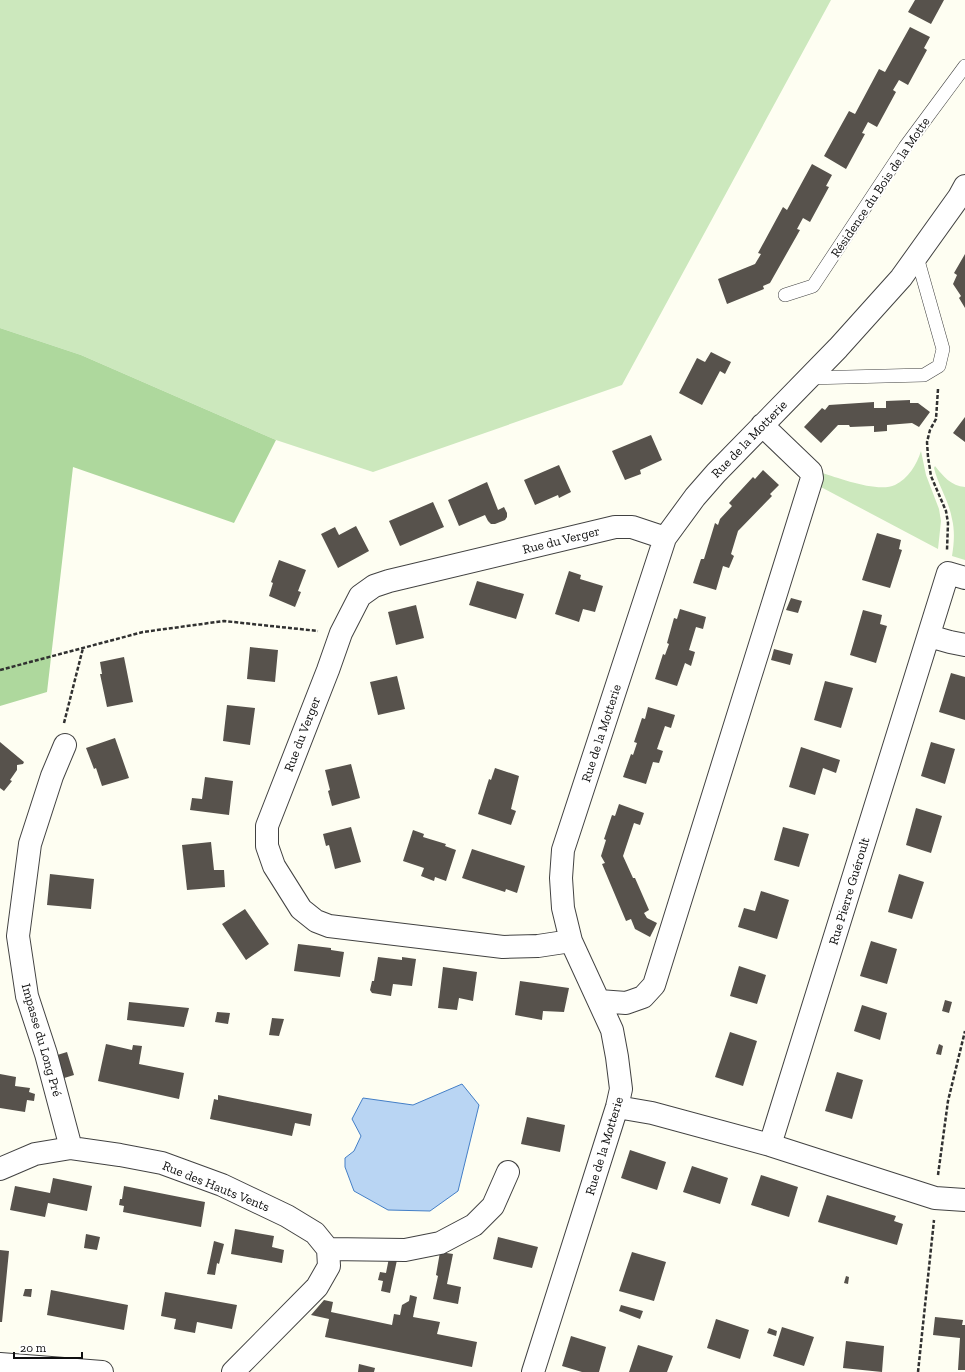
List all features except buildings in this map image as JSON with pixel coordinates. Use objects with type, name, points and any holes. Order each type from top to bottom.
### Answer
[{"type":"street","name":"Rue de la Motterie","points":[[533,1372],[617,1106],[620,1089],[617,1057],[612,1030],[571,940],[563,908],[561,878],[563,850],[665,538],[695,497],[716,473],[838,348],[901,278],[959,197],[965,186]]},
{"type":"street","points":[[600,1001],[626,1003],[643,997],[654,985],[812,478],[811,472],[762,425]]},
{"type":"street","name":"Rue du Verger","points":[[571,940],[524,947],[495,946],[329,926],[316,922],[301,909],[274,866],[267,846],[267,826],[328,670],[340,633],[360,596],[374,586],[615,527],[632,527],[665,538]]},
{"type":"street","name":"Rue Pierre Guéroult","points":[[770,1145],[929,636],[956,575]]},
{"type":"street","points":[[929,636],[965,645]]},
{"type":"street","name":"Impasse du Long Pré","points":[[65,745],[52,776],[30,844],[18,936],[27,996],[46,1054],[71,1148]]},
{"type":"street","points":[[617,1106],[652,1113],[770,1145],[935,1198],[965,1200]]},
{"type":"street","name":"Rue des Hauts Vents","points":[[0,1169],[35,1154],[71,1148],[120,1154],[162,1163],[222,1185],[287,1216],[315,1233],[328,1249]]},
{"type":"street","points":[[233,1372],[317,1287],[329,1266],[328,1249],[405,1250],[440,1243],[474,1225],[493,1206],[508,1172]]},
{"type":"street","points":[[11,1367],[102,1372]]},
{"type":"lane","name":"Résidence du Bois de la Motte","points":[[785,295],[813,286],[905,147],[965,66]]},
{"type":"lane","points":[[808,378],[924,375],[939,366],[943,349],[917,257]]},
{"type":"path","points":[[939,366],[936,418],[930,430],[927,442],[931,476],[946,511],[948,523],[946,558],[956,575]]},
{"type":"path","points":[[0,670],[143,632],[224,622],[340,633]]},
{"type":"path","points":[[65,745],[62,732],[84,648]]},
{"type":"path","points":[[918,1372],[935,1213],[935,1198],[948,1101],[965,1031]]},
{"type":"green space","points":[[0,0],[831,0],[622,385],[373,472],[276,440],[81,355],[0,328]]},
{"type":"green space","points":[[0,328],[81,355],[276,440],[234,523],[73,467],[47,692],[0,706]]},
{"type":"green space","points":[[921,451],[926,475],[939,509],[941,521],[938,549],[819,486],[822,473],[869,486],[888,487],[895,485],[908,475],[917,461]]},
{"type":"green space","points":[[935,466],[951,483],[965,487],[965,560],[952,556],[954,538],[951,512],[936,474],[934,468]]},
{"type":"water","points":[[462,1084],[479,1105],[458,1191],[430,1211],[388,1210],[354,1191],[345,1167],[345,1158],[354,1151],[361,1136],[352,1119],[363,1098],[413,1105]]}]
